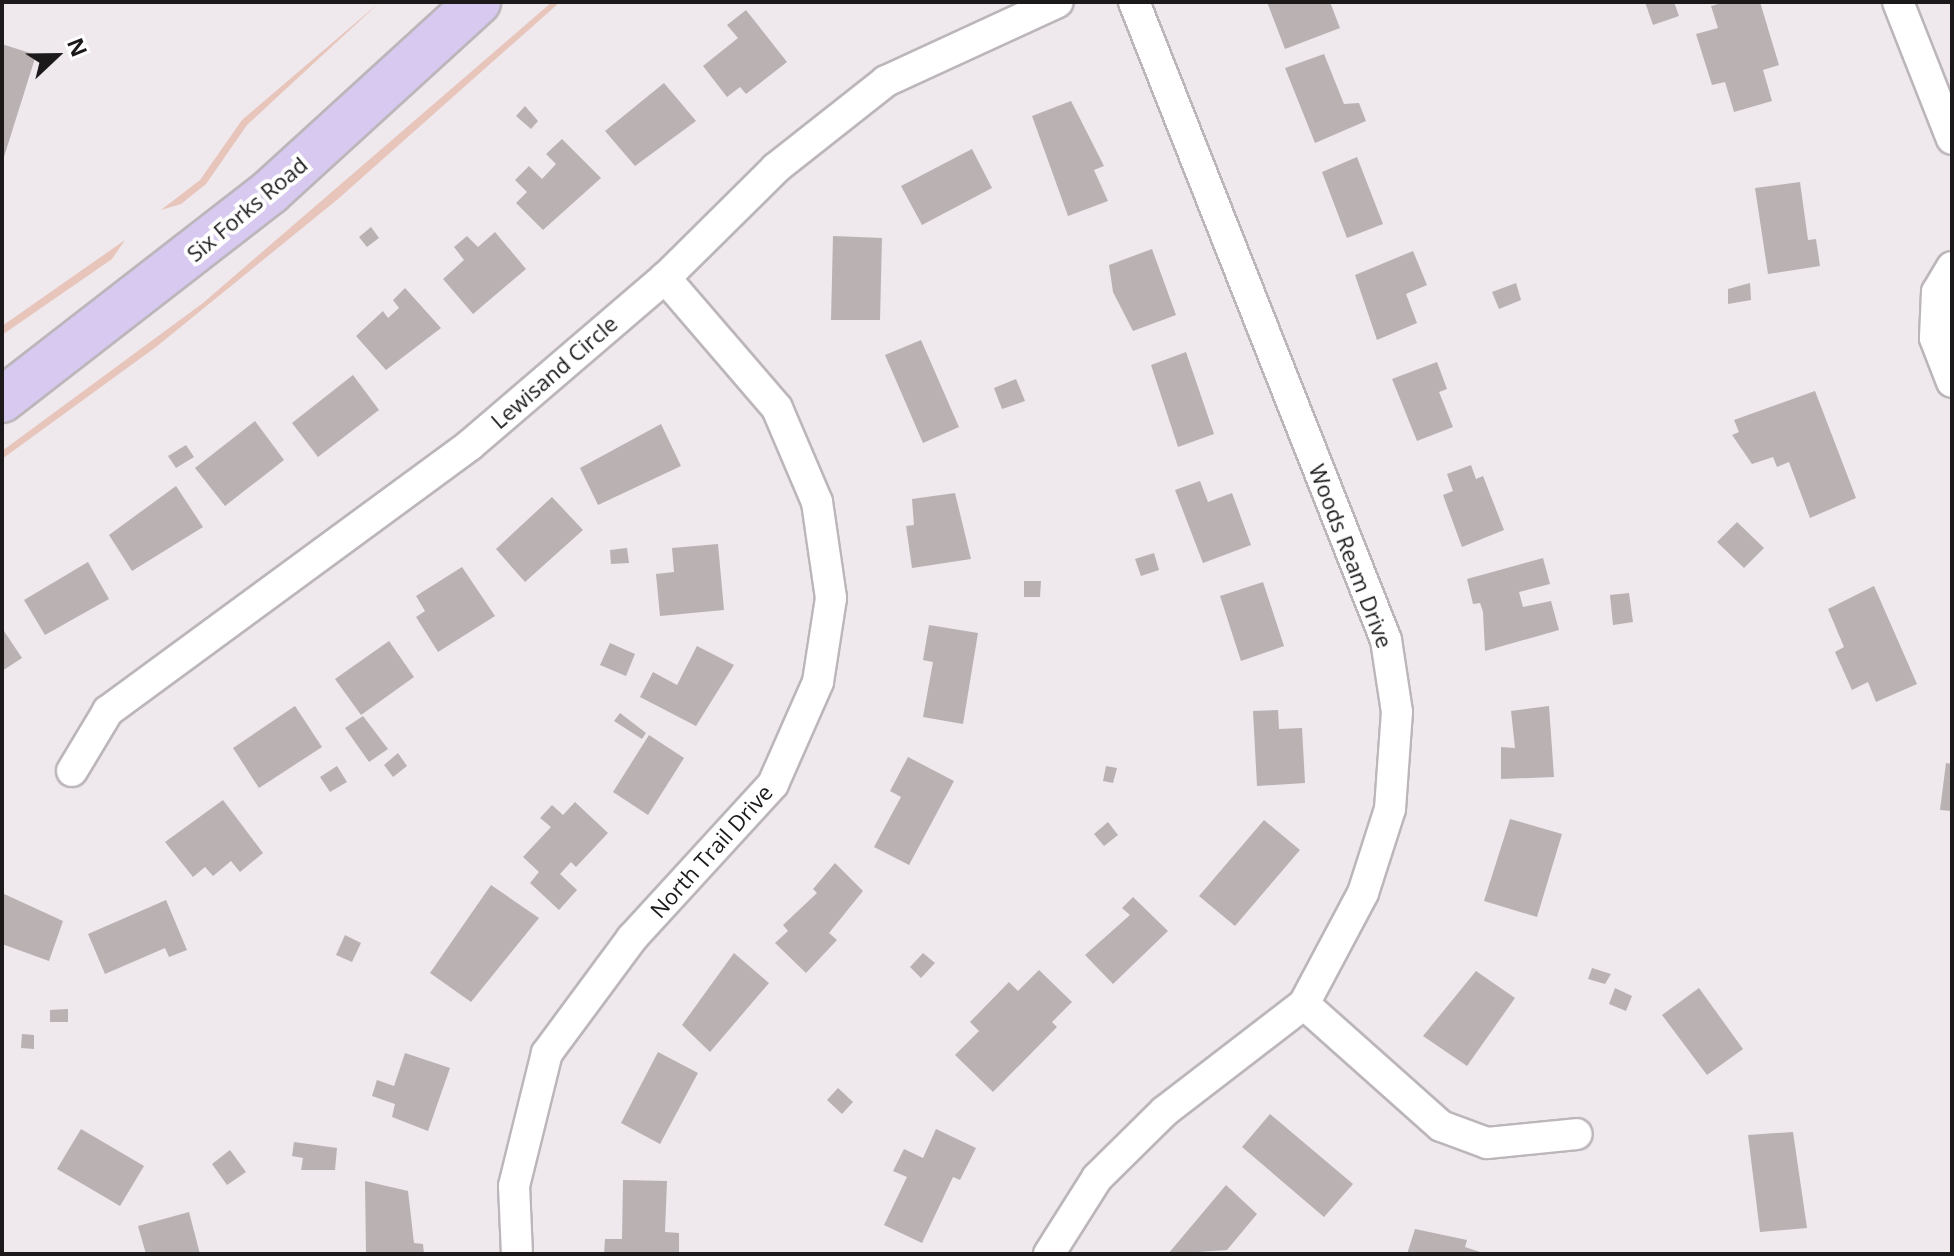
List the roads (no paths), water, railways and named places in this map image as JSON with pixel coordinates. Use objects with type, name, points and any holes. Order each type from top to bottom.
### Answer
[{"type":"main road","name":"Six Forks Road","points":[[2,400],[270,192],[478,2]]},
{"type":"street","name":"Lewisand Circle","points":[[72,771],[119,702],[470,445],[665,278],[776,168],[886,81],[1058,2]]},
{"type":"street","name":"Woods Ream Drive","points":[[1049,1254],[1097,1178],[1165,1111],[1304,1004],[1363,893],[1390,809],[1397,712],[1386,640],[1134,2]]},
{"type":"street","points":[[1898,2],[1952,139]]},
{"type":"street","points":[[1952,267],[1937,292],[1935,338],[1952,382]]},
{"type":"street","name":"North Trail Drive","points":[[517,1254],[514,1186],[547,1053],[632,938],[773,784],[818,682],[831,598],[817,502],[777,408],[665,278]]},
{"type":"street","points":[[1304,1004],[1441,1126],[1487,1143],[1577,1134]]}]
